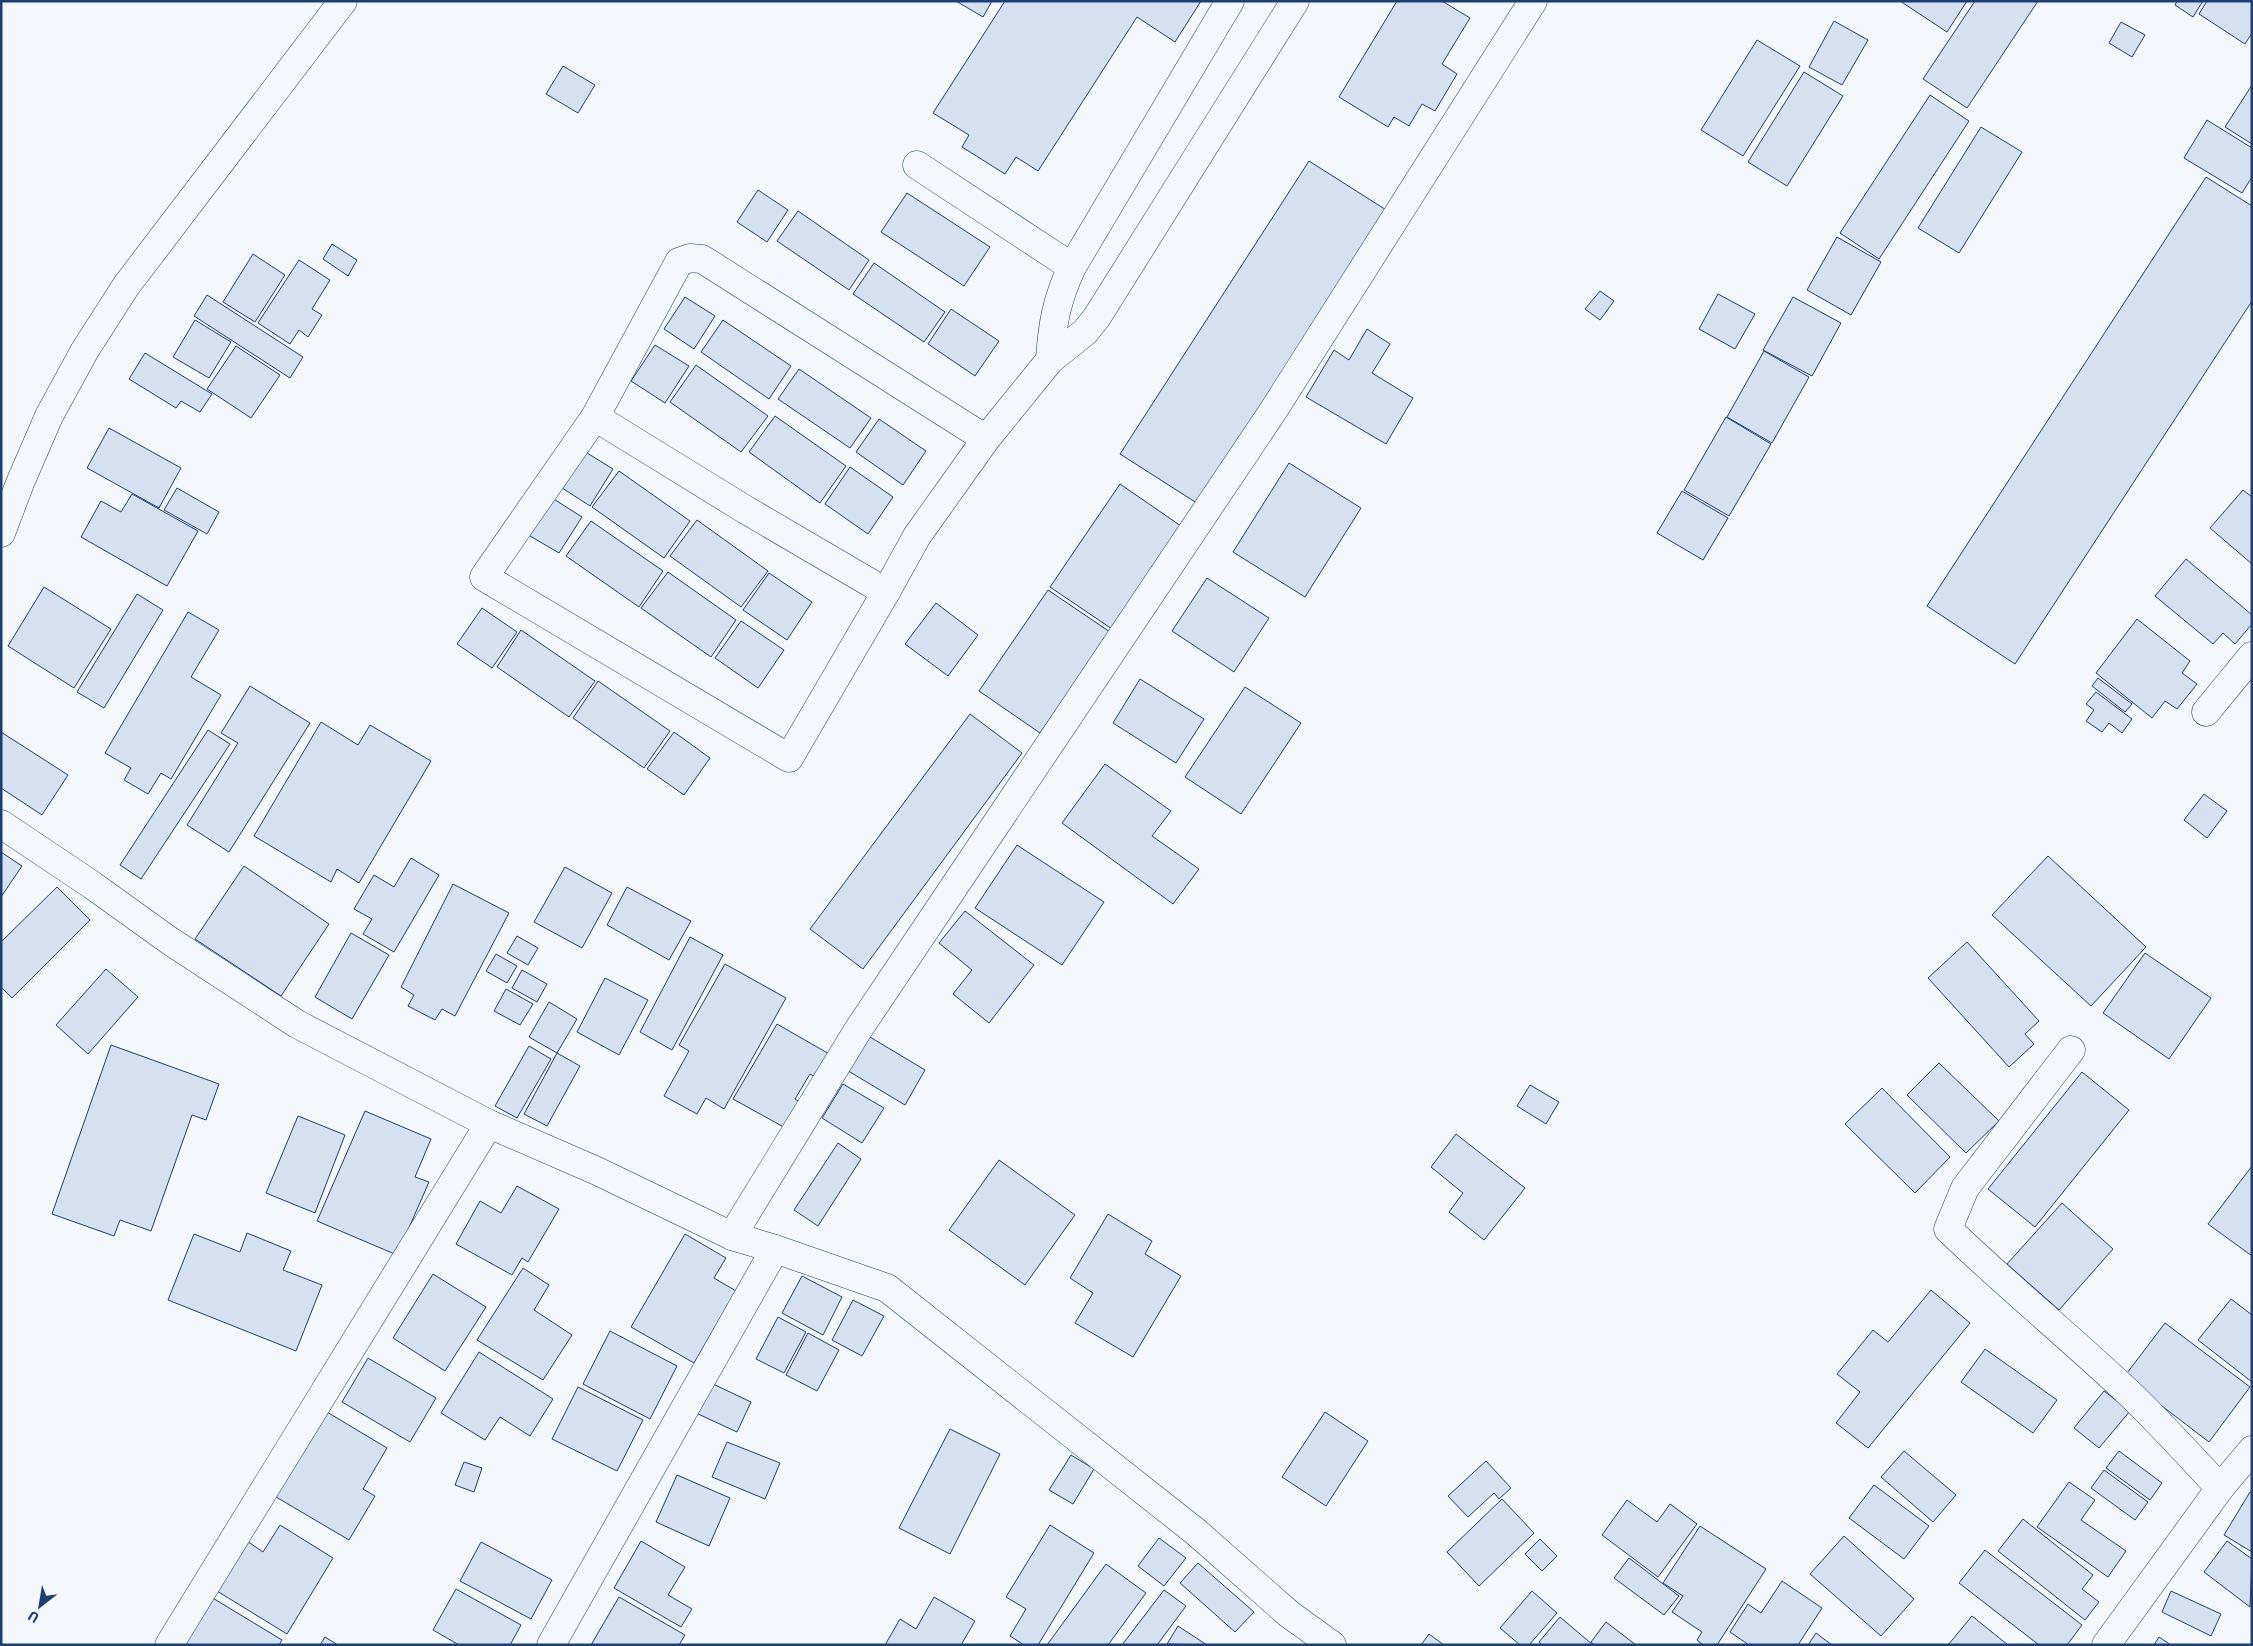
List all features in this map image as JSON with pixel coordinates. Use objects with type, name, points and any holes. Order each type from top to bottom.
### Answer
[{"type":"street","points":[[1,534],[20,483],[49,416],[85,350],[126,286],[343,1]]},
{"type":"street","points":[[1050,360],[1055,312],[1060,294],[1072,267],[1230,1]]},
{"type":"street","points":[[986,439],[702,259],[690,258],[679,262],[595,417],[484,577],[788,758],[886,592],[916,536],[986,439],[1050,360],[1085,332],[1097,317],[1295,1]]},
{"type":"street","points":[[732,1236],[858,1030],[1273,411],[1533,1]]},
{"type":"street","points":[[917,165],[1072,267]]},
{"type":"street","points":[[595,417],[746,510],[886,592]]},
{"type":"street","points":[[2206,712],[2252,656]]},
{"type":"street","points":[[1,824],[92,885],[170,941],[297,1024],[489,1124],[597,1171],[732,1236],[888,1288],[1196,1532],[1289,1614],[1332,1645]]},
{"type":"street","points":[[2071,1050],[1965,1188],[1948,1229],[1993,1273],[2132,1396],[2220,1488]]},
{"type":"street","points":[[169,1645],[489,1124]]},
{"type":"street","points":[[551,1645],[775,1249]]},
{"type":"street","points":[[2106,1645],[2220,1488],[2252,1450]]},
{"type":"building","points":[[956,1],[992,1],[983,17]]},
{"type":"building","points":[[1005,1],[1201,1],[1175,42],[1137,17],[1038,171],[1016,157],[1005,174],[962,147],[969,135],[933,113]]},
{"type":"building","points":[[1397,1],[1442,1],[1470,18],[1442,64],[1457,74],[1435,111],[1422,104],[1409,126],[1394,117],[1388,127],[1339,97]]},
{"type":"building","points":[[1900,1],[1967,1],[1947,32]]},
{"type":"building","points":[[1975,1],[2038,1],[1967,108],[1923,79]]},
{"type":"building","points":[[2177,1],[2203,1],[2193,17],[2175,5]]},
{"type":"building","points":[[2207,1],[2252,1],[2252,33],[2245,44],[2199,14]]},
{"type":"building","points":[[1834,21],[1868,40],[1842,85],[1809,67]]},
{"type":"building","points":[[2121,22],[2145,35],[2132,57],[2109,43]]},
{"type":"building","points":[[1757,40],[1800,66],[1743,156],[1701,130]]},
{"type":"building","points":[[563,66],[595,85],[578,113],[546,94]]},
{"type":"building","points":[[1804,72],[1843,96],[1787,186],[1748,162]]},
{"type":"building","points":[[2252,85],[2252,144],[2225,127]]},
{"type":"building","points":[[1930,95],[1969,121],[1879,259],[1840,233]]},
{"type":"building","points":[[2207,120],[2252,148],[2252,177],[2242,193],[2184,158]]},
{"type":"building","points":[[1981,127],[2022,152],[1959,253],[1918,228]]},
{"type":"building","points":[[1309,161],[1391,213],[1203,507],[1120,454]]},
{"type":"building","points":[[2206,177],[2252,206],[2252,301],[2015,664],[1927,606]]},
{"type":"building","points":[[758,190],[788,210],[767,242],[737,222]]},
{"type":"building","points":[[907,193],[990,247],[964,286],[881,232]]},
{"type":"building","points":[[798,211],[869,260],[849,290],[777,241]]},
{"type":"building","points":[[1837,237],[1881,262],[1851,315],[1807,290]]},
{"type":"building","points":[[332,244],[357,260],[348,276],[323,259]]},
{"type":"building","points":[[253,254],[285,275],[255,322],[223,302]]},
{"type":"building","points":[[299,260],[330,280],[312,309],[322,315],[308,337],[299,330],[290,344],[258,323]]},
{"type":"building","points":[[874,263],[945,312],[924,342],[853,294]]},
{"type":"building","points":[[1600,291],[1614,301],[1600,320],[1585,309]]},
{"type":"building","points":[[1718,294],[1755,314],[1735,349],[1699,329]]},
{"type":"building","points":[[207,295],[303,357],[290,378],[194,316]]},
{"type":"building","points":[[685,297],[715,316],[694,349],[664,329]]},
{"type":"building","points":[[1793,297],[1841,323],[1812,376],[1763,350]]},
{"type":"building","points":[[951,309],[999,341],[975,376],[928,344]]},
{"type":"building","points":[[195,320],[231,342],[209,378],[173,357]]},
{"type":"building","points":[[723,320],[791,366],[769,399],[701,352]]},
{"type":"building","points":[[1367,329],[1390,344],[1372,373],[1413,398],[1386,444],[1306,397],[1334,350],[1349,360]]},
{"type":"building","points":[[655,345],[689,366],[665,403],[631,381]]},
{"type":"building","points":[[236,346],[280,375],[251,418],[207,389]]},
{"type":"building","points":[[1764,351],[1809,377],[1772,443],[1727,417]]},
{"type":"building","points":[[145,353],[212,394],[200,412],[181,401],[176,408],[129,379]]},
{"type":"building","points":[[696,365],[768,416],[741,452],[670,402]]},
{"type":"building","points":[[799,369],[871,418],[850,448],[778,399]]},
{"type":"building","points":[[775,416],[846,466],[820,503],[749,452]]},
{"type":"building","points":[[1726,417],[1771,444],[1729,516],[1684,490]]},
{"type":"building","points":[[879,419],[926,451],[903,485],[856,452]]},
{"type":"building","points":[[109,428],[181,468],[159,508],[87,468]]},
{"type":"building","points":[[579,448],[613,469],[590,506],[556,484]]},
{"type":"building","points":[[1289,463],[1361,508],[1305,597],[1233,552]]},
{"type":"building","points":[[850,467],[893,497],[868,534],[825,504]]},
{"type":"building","points":[[619,471],[690,521],[664,558],[592,507]]},
{"type":"building","points":[[1120,484],[1181,526],[1112,629],[1050,587]]},
{"type":"building","points":[[177,488],[219,512],[207,534],[164,510]]},
{"type":"building","points":[[2243,490],[2252,497],[2252,564],[2210,528]]},
{"type":"building","points":[[1682,491],[1728,518],[1703,560],[1657,533]]},
{"type":"building","points":[[132,494],[198,531],[167,586],[81,537],[101,501],[121,512]]},
{"type":"building","points":[[549,496],[582,517],[559,553],[525,533]]},
{"type":"building","points":[[697,520],[768,571],[741,607],[670,556]]},
{"type":"building","points":[[591,521],[663,571],[639,607],[566,556]]},
{"type":"building","points":[[2186,559],[2252,615],[2252,624],[2235,644],[2223,633],[2213,644],[2155,596]]},
{"type":"building","points":[[668,572],[736,620],[711,657],[641,608]]},
{"type":"building","points":[[769,573],[812,602],[787,640],[743,610]]},
{"type":"building","points":[[1207,578],[1269,618],[1234,672],[1172,631]]},
{"type":"building","points":[[44,587],[111,629],[74,688],[8,646]]},
{"type":"building","points":[[1048,590],[1110,632],[1040,733],[979,691]]},
{"type":"building","points":[[137,594],[163,610],[104,708],[77,692]]},
{"type":"building","points":[[936,603],[978,635],[948,676],[905,644]]},
{"type":"building","points":[[482,608],[517,632],[492,668],[457,644]]},
{"type":"building","points":[[188,612],[219,630],[191,677],[221,695],[171,779],[161,773],[148,794],[124,780],[131,768],[105,753]]},
{"type":"building","points":[[2137,619],[2190,661],[2182,673],[2197,684],[2177,709],[2165,701],[2152,718],[2096,673]]},
{"type":"building","points":[[741,621],[784,650],[758,688],[715,658]]},
{"type":"building","points":[[521,630],[595,681],[569,717],[497,667]]},
{"type":"building","points":[[2098,678],[2132,704],[2125,712],[2092,686]]},
{"type":"building","points":[[1140,679],[1204,719],[1176,763],[1113,723]]},
{"type":"building","points":[[598,681],[670,731],[644,768],[573,718]]},
{"type":"building","points":[[250,686],[310,723],[229,852],[187,825],[238,743],[221,733]]},
{"type":"building","points":[[1245,687],[1301,723],[1241,814],[1185,777]]},
{"type":"building","points":[[2096,692],[2132,719],[2122,733],[2109,723],[2102,732],[2086,721],[2094,710],[2086,704]]},
{"type":"building","points":[[970,714],[1022,753],[863,969],[810,929]]},
{"type":"building","points":[[321,722],[358,745],[370,725],[431,761],[359,883],[337,869],[331,882],[254,836]]},
{"type":"building","points":[[208,730],[230,744],[141,879],[120,865]]},
{"type":"building","points":[[1,732],[68,775],[42,815],[1,788]]},
{"type":"building","points":[[674,732],[710,758],[684,795],[647,769]]},
{"type":"building","points":[[1105,764],[1171,811],[1152,836],[1199,869],[1173,904],[1062,823]]},
{"type":"building","points":[[2204,794],[2227,811],[2207,838],[2184,820]]},
{"type":"building","points":[[1017,845],[1104,902],[1062,965],[975,908]]},
{"type":"building","points":[[1,852],[22,866],[1,897]]},
{"type":"building","points":[[2048,856],[2146,947],[2091,1006],[1992,915]]},
{"type":"building","points":[[411,858],[439,875],[394,952],[363,934],[372,919],[354,909],[374,875],[394,887]]},
{"type":"building","points":[[244,866],[329,924],[281,996],[195,939]]},
{"type":"building","points":[[565,867],[612,893],[582,948],[534,922]]},
{"type":"building","points":[[453,884],[509,913],[455,1016],[442,1009],[435,1020],[408,1006],[414,995],[401,987]]},
{"type":"building","points":[[57,887],[90,920],[12,998],[1,987],[1,942]]},
{"type":"building","points":[[627,887],[691,921],[669,960],[607,925]]},
{"type":"building","points":[[965,911],[1034,965],[989,1023],[953,994],[972,970],[939,943]]},
{"type":"building","points":[[351,933],[389,955],[352,1019],[315,997]]},
{"type":"building","points":[[517,936],[538,948],[528,965],[507,953]]},
{"type":"building","points":[[690,937],[723,955],[672,1050],[640,1032]]},
{"type":"building","points":[[1967,942],[2039,1021],[2025,1034],[2034,1044],[2009,1067],[1928,978]]},
{"type":"building","points":[[2145,953],[2211,998],[2169,1059],[2103,1013]]},
{"type":"building","points":[[496,954],[517,966],[507,983],[486,971]]},
{"type":"building","points":[[725,964],[786,998],[724,1109],[706,1098],[697,1114],[664,1096],[689,1051],[679,1045]]},
{"type":"building","points":[[106,969],[138,997],[88,1054],[56,1025]]},
{"type":"building","points":[[522,970],[547,984],[537,1002],[512,988]]},
{"type":"building","points":[[605,978],[648,1000],[619,1055],[577,1032]]},
{"type":"building","points":[[506,989],[533,1004],[520,1025],[494,1011]]},
{"type":"building","points":[[549,1002],[577,1019],[557,1053],[529,1037]]},
{"type":"building","points":[[777,1024],[831,1055],[817,1078],[810,1074],[795,1099],[803,1104],[789,1130],[733,1099]]},
{"type":"building","points":[[865,1034],[925,1070],[905,1105],[845,1069]]},
{"type":"building","points":[[111,1045],[219,1084],[206,1120],[192,1115],[151,1231],[120,1220],[114,1236],[52,1214]]},
{"type":"building","points":[[529,1046],[551,1059],[517,1118],[495,1106]]},
{"type":"building","points":[[557,1053],[580,1066],[547,1126],[524,1114]]},
{"type":"building","points":[[1939,1063],[1999,1121],[1966,1153],[1907,1095]]},
{"type":"building","points":[[2082,1072],[2129,1110],[2035,1227],[1988,1189]]},
{"type":"building","points":[[843,1084],[884,1108],[862,1143],[822,1118]]},
{"type":"building","points":[[1530,1085],[1559,1102],[1546,1124],[1517,1106]]},
{"type":"building","points":[[1882,1088],[1950,1157],[1915,1193],[1845,1124]]},
{"type":"building","points":[[365,1111],[431,1139],[415,1177],[429,1182],[397,1255],[317,1221]]},
{"type":"building","points":[[298,1116],[345,1135],[315,1213],[266,1193]]},
{"type":"building","points":[[1456,1134],[1525,1188],[1484,1240],[1449,1212],[1463,1193],[1431,1167]]},
{"type":"building","points":[[838,1143],[861,1159],[818,1226],[794,1210]]},
{"type":"building","points":[[999,1160],[1075,1215],[1025,1285],[949,1230]]},
{"type":"building","points":[[2252,1166],[2252,1256],[2208,1224]]},
{"type":"building","points":[[517,1186],[559,1209],[528,1262],[522,1258],[512,1275],[456,1244],[480,1201],[501,1213]]},
{"type":"building","points":[[2062,1203],[2113,1249],[2059,1310],[2007,1264]]},
{"type":"building","points":[[1108,1214],[1152,1241],[1145,1254],[1181,1276],[1133,1357],[1075,1323],[1093,1293],[1070,1278]]},
{"type":"building","points":[[247,1233],[291,1251],[283,1270],[322,1285],[296,1351],[168,1300],[194,1234],[240,1252]]},
{"type":"building","points":[[685,1234],[726,1258],[714,1278],[736,1291],[694,1363],[631,1327]]},
{"type":"building","points":[[523,1268],[549,1285],[534,1310],[572,1335],[543,1380],[477,1340]]},
{"type":"building","points":[[433,1274],[486,1307],[445,1371],[393,1338]]},
{"type":"building","points":[[802,1276],[842,1297],[823,1335],[782,1313]]},
{"type":"building","points":[[1931,1290],[1970,1323],[1868,1448],[1836,1423],[1860,1392],[1837,1374],[1873,1330],[1888,1342]]},
{"type":"building","points":[[2231,1299],[2252,1315],[2252,1382],[2198,1340]]},
{"type":"building","points":[[853,1300],[884,1316],[862,1356],[832,1340]]},
{"type":"building","points":[[778,1317],[806,1332],[784,1373],[756,1359]]},
{"type":"building","points":[[2165,1323],[2250,1387],[2209,1442],[2124,1377]]},
{"type":"building","points":[[610,1331],[677,1366],[650,1419],[583,1384]]},
{"type":"building","points":[[808,1333],[839,1350],[817,1391],[786,1375]]},
{"type":"building","points":[[1985,1349],[2057,1400],[2033,1433],[1961,1382]]},
{"type":"building","points":[[479,1352],[553,1399],[530,1436],[500,1417],[485,1440],[441,1413]]},
{"type":"building","points":[[368,1358],[436,1398],[410,1442],[342,1402]]},
{"type":"building","points":[[711,1383],[751,1402],[737,1432],[696,1413]]},
{"type":"building","points":[[578,1387],[643,1420],[617,1471],[552,1439]]},
{"type":"building","points":[[2104,1391],[2130,1411],[2099,1448],[2074,1428]]},
{"type":"building","points":[[322,1409],[387,1448],[363,1489],[375,1496],[349,1540],[271,1494]]},
{"type":"building","points":[[1325,1412],[1368,1441],[1326,1506],[1282,1477]]},
{"type":"building","points":[[950,1429],[1000,1454],[950,1554],[899,1528]]},
{"type":"building","points":[[727,1442],[780,1463],[765,1499],[712,1477]]},
{"type":"building","points":[[1904,1451],[1956,1495],[1933,1522],[1881,1477]]},
{"type":"building","points":[[2119,1451],[2162,1483],[2150,1500],[2106,1468]]},
{"type":"building","points":[[1071,1455],[1094,1469],[1073,1504],[1049,1490]]},
{"type":"building","points":[[1486,1461],[1511,1488],[1499,1499],[1494,1493],[1468,1517],[1448,1496]]},
{"type":"building","points":[[464,1462],[482,1468],[474,1492],[455,1485]]},
{"type":"building","points":[[2104,1470],[2148,1502],[2135,1520],[2091,1488]]},
{"type":"building","points":[[677,1475],[730,1498],[709,1546],[656,1522]]},
{"type":"building","points":[[2069,1482],[2095,1500],[2081,1520],[2126,1551],[2108,1577],[2037,1527]]},
{"type":"building","points":[[1874,1485],[1929,1526],[1904,1559],[1849,1518]]},
{"type":"building","points":[[2250,1492],[2252,1493],[2252,1552],[2224,1535]]},
{"type":"building","points":[[1502,1499],[1534,1533],[1479,1586],[1447,1552]]},
{"type":"building","points":[[1627,1500],[1657,1522],[1670,1504],[1697,1524],[1658,1577],[1602,1535]]},
{"type":"building","points":[[2023,1519],[2093,1575],[2082,1589],[2099,1602],[2085,1620],[1998,1551]]},
{"type":"building","points":[[280,1525],[333,1558],[287,1634],[217,1591],[247,1541],[263,1552]]},
{"type":"building","points":[[1050,1525],[1094,1553],[1038,1645],[1024,1645],[1010,1636],[1026,1609],[1006,1597]]},
{"type":"building","points":[[1700,1526],[1766,1569],[1717,1645],[1703,1645],[1697,1640],[1702,1632],[1672,1612],[1683,1596],[1663,1583]]},
{"type":"building","points":[[1844,1536],[1914,1599],[1881,1636],[1810,1574]]},
{"type":"building","points":[[1159,1538],[1186,1558],[1164,1586],[1138,1566]]},
{"type":"building","points":[[1540,1539],[1557,1556],[1542,1571],[1525,1554]]},
{"type":"building","points":[[641,1541],[685,1567],[668,1595],[692,1609],[681,1627],[614,1588]]},
{"type":"building","points":[[2227,1541],[2252,1559],[2250,1607],[2204,1572]]},
{"type":"building","points":[[481,1542],[552,1580],[531,1619],[460,1581]]},
{"type":"building","points":[[1985,1550],[2082,1625],[2067,1645],[2039,1645],[1959,1583]]},
{"type":"building","points":[[1629,1558],[1679,1596],[1664,1615],[1614,1578]]},
{"type":"building","points":[[1198,1563],[1254,1612],[1235,1632],[1180,1583]]},
{"type":"building","points":[[1106,1564],[1146,1593],[1108,1645],[1047,1645]]},
{"type":"building","points":[[1782,1581],[1822,1608],[1798,1645],[1749,1645],[1730,1632],[1748,1604],[1761,1613]]},
{"type":"building","points":[[456,1589],[521,1625],[510,1645],[459,1645],[433,1630]]},
{"type":"building","points":[[1164,1590],[1186,1606],[1157,1645],[1122,1645]]},
{"type":"building","points":[[1532,1591],[1557,1613],[1529,1645],[1520,1645],[1500,1628]]},
{"type":"building","points":[[2171,1591],[2221,1614],[2211,1636],[2162,1612]]},
{"type":"building","points":[[211,1597],[282,1640],[279,1645],[182,1645]]},
{"type":"building","points":[[619,1597],[685,1635],[679,1645],[591,1645]]},
{"type":"building","points":[[934,1597],[975,1621],[961,1645],[885,1645],[900,1619],[916,1629]]},
{"type":"building","points":[[1972,1616],[2008,1645],[1948,1645]]},
{"type":"building","points":[[1560,1617],[1593,1645],[1542,1645],[1539,1642]]},
{"type":"building","points":[[1606,1622],[1636,1645],[1595,1645],[1591,1642]]},
{"type":"building","points":[[1178,1626],[1207,1645],[1167,1644]]},
{"type":"building","points":[[1816,1633],[1832,1645],[1808,1645]]},
{"type":"building","points":[[1429,1634],[1444,1645],[1421,1645]]},
{"type":"building","points":[[325,1637],[338,1645],[320,1645]]},
{"type":"building","points":[[2159,1637],[2171,1645],[2154,1645]]}]
